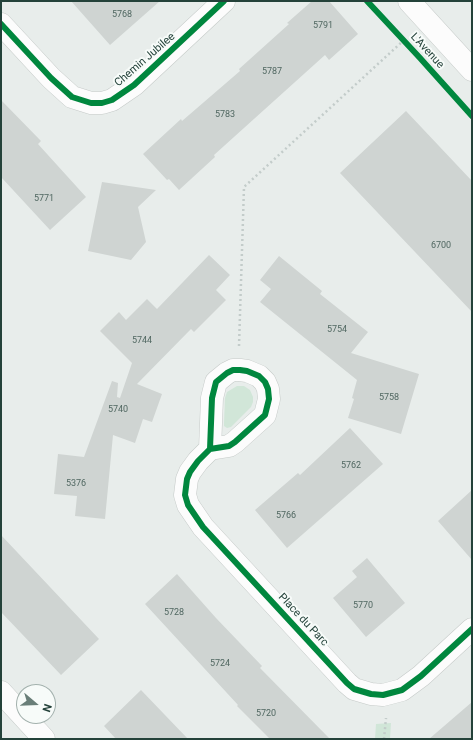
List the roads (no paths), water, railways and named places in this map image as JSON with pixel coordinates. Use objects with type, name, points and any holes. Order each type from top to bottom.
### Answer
[{"type":"street","name":"Chemin Jubilee","points":[[1,24],[51,78],[72,97],[91,103],[102,102],[112,100],[134,85],[224,1]]},
{"type":"street","name":"L'Avenue","points":[[410,1],[472,70]]},
{"type":"street","points":[[237,370],[253,373],[259,376],[268,389],[268,408],[265,415],[229,446],[210,449],[213,388],[216,382],[227,372],[237,370]]},
{"type":"street","name":"Place du Parc","points":[[210,449],[190,472],[187,479],[185,495],[188,505],[195,516],[354,689],[371,694],[386,704],[398,691],[411,685],[472,629]]},
{"type":"street","points":[[1,692],[44,739]]}]
